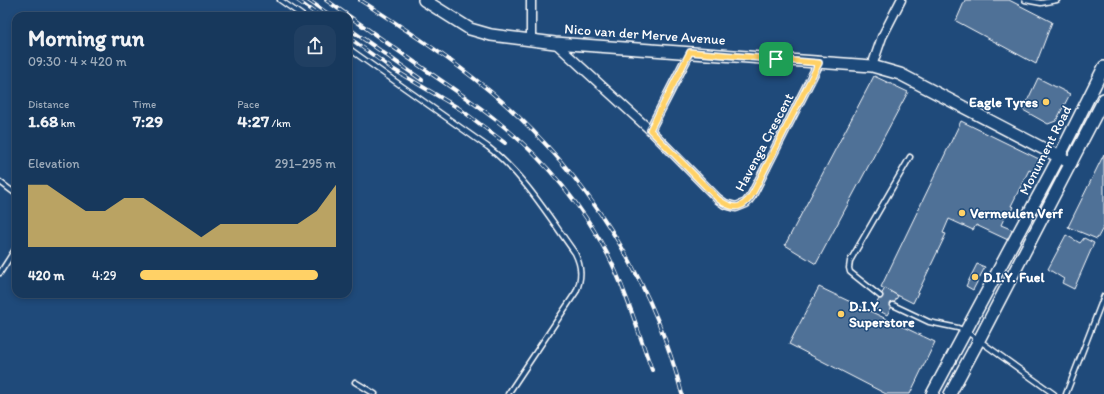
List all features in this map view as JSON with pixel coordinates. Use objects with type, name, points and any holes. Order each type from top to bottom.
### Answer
[{"type":"main road","name":"Nico van der Merve Avenue","points":[[424,0],[459,23],[476,31],[491,35],[555,43],[872,66],[900,74],[1071,164]]},
{"type":"main road","name":"Monument Road","points":[[932,394],[1059,157],[1104,67]]},
{"type":"main road","name":"Monument Road","points":[[950,394],[1104,99]]},
{"type":"street","points":[[531,0],[531,40]]},
{"type":"street","points":[[872,66],[882,37],[900,0]]},
{"type":"street","name":"Havenga Crescent","points":[[555,43],[650,130],[718,199],[736,208],[742,206],[749,200],[819,63]]},
{"type":"street","points":[[650,130],[690,52]]},
{"type":"lane","points":[[280,0],[297,12]]},
{"type":"lane","points":[[1025,0],[1041,3],[1057,0]]},
{"type":"lane","points":[[352,51],[488,146],[506,161],[575,253],[579,261],[581,278],[576,292],[508,394]]},
{"type":"lane","points":[[880,296],[850,272],[849,265],[910,157]]},
{"type":"lane","points":[[0,182],[12,191]]},
{"type":"lane","points":[[0,273],[12,254]]},
{"type":"lane","points":[[1066,394],[1104,296]]},
{"type":"lane","points":[[893,305],[929,322],[966,331],[1054,394]]},
{"type":"lane","points":[[355,382],[375,394]]},
{"type":"building","points":[[965,0],[1009,0],[1052,22],[1036,64],[956,21]]},
{"type":"building","points":[[874,76],[908,92],[816,264],[785,245]]},
{"type":"building","name":"Eagle Tyres","points":[[1038,78],[1070,94],[1056,121],[1048,124],[1023,110]]},
{"type":"building","name":"Vermeulen Verf","points":[[961,121],[1043,161],[1037,174],[1029,170],[1011,206],[1014,207],[1011,213],[1007,212],[1001,225],[1013,230],[1008,240],[976,225],[973,230],[949,219],[943,233],[946,234],[913,303],[881,287]]},
{"type":"building","points":[[1104,154],[1104,226],[1097,239],[1068,227]]},
{"type":"building","points":[[1066,235],[1080,243],[1084,238],[1094,243],[1074,289],[1062,283],[1064,279],[1048,269]]},
{"type":"building","name":"D.I.Y. Fuel","points":[[977,264],[985,267],[973,290],[966,286]]},
{"type":"building","name":"D.I.Y. Superstore","points":[[819,287],[935,342],[910,394],[886,394],[789,344]]},
{"type":"building","points":[[885,288],[898,296],[887,315],[874,308]]},
{"type":"railway","points":[[297,0],[314,12]]},
{"type":"railway","points":[[308,0],[325,12]]},
{"type":"railway","points":[[326,0],[343,12]]},
{"type":"railway","points":[[360,0],[460,67],[491,92],[525,123],[556,156],[584,191],[610,228],[633,268],[653,308],[669,351],[682,394]]},
{"type":"railway","points":[[352,18],[496,120],[513,134],[560,182],[586,218],[609,257],[627,299],[652,370]]},
{"type":"railway","points":[[352,31],[422,80]]},
{"type":"railway","points":[[352,40],[391,68],[460,109],[505,143]]},
{"type":"place","name":"Eagle Tyres","points":[[1046,102]]},
{"type":"place","name":"Vermeulen Verf","points":[[962,213]]},
{"type":"place","name":"D.I.Y. Fuel","points":[[975,277]]},
{"type":"place","name":"D.I.Y. Superstore","points":[[841,314]]},
{"type":"route","points":[[690,52],[776,59],[819,63],[752,196],[742,206],[736,208],[732,207],[718,199],[650,130],[690,52]]}]
